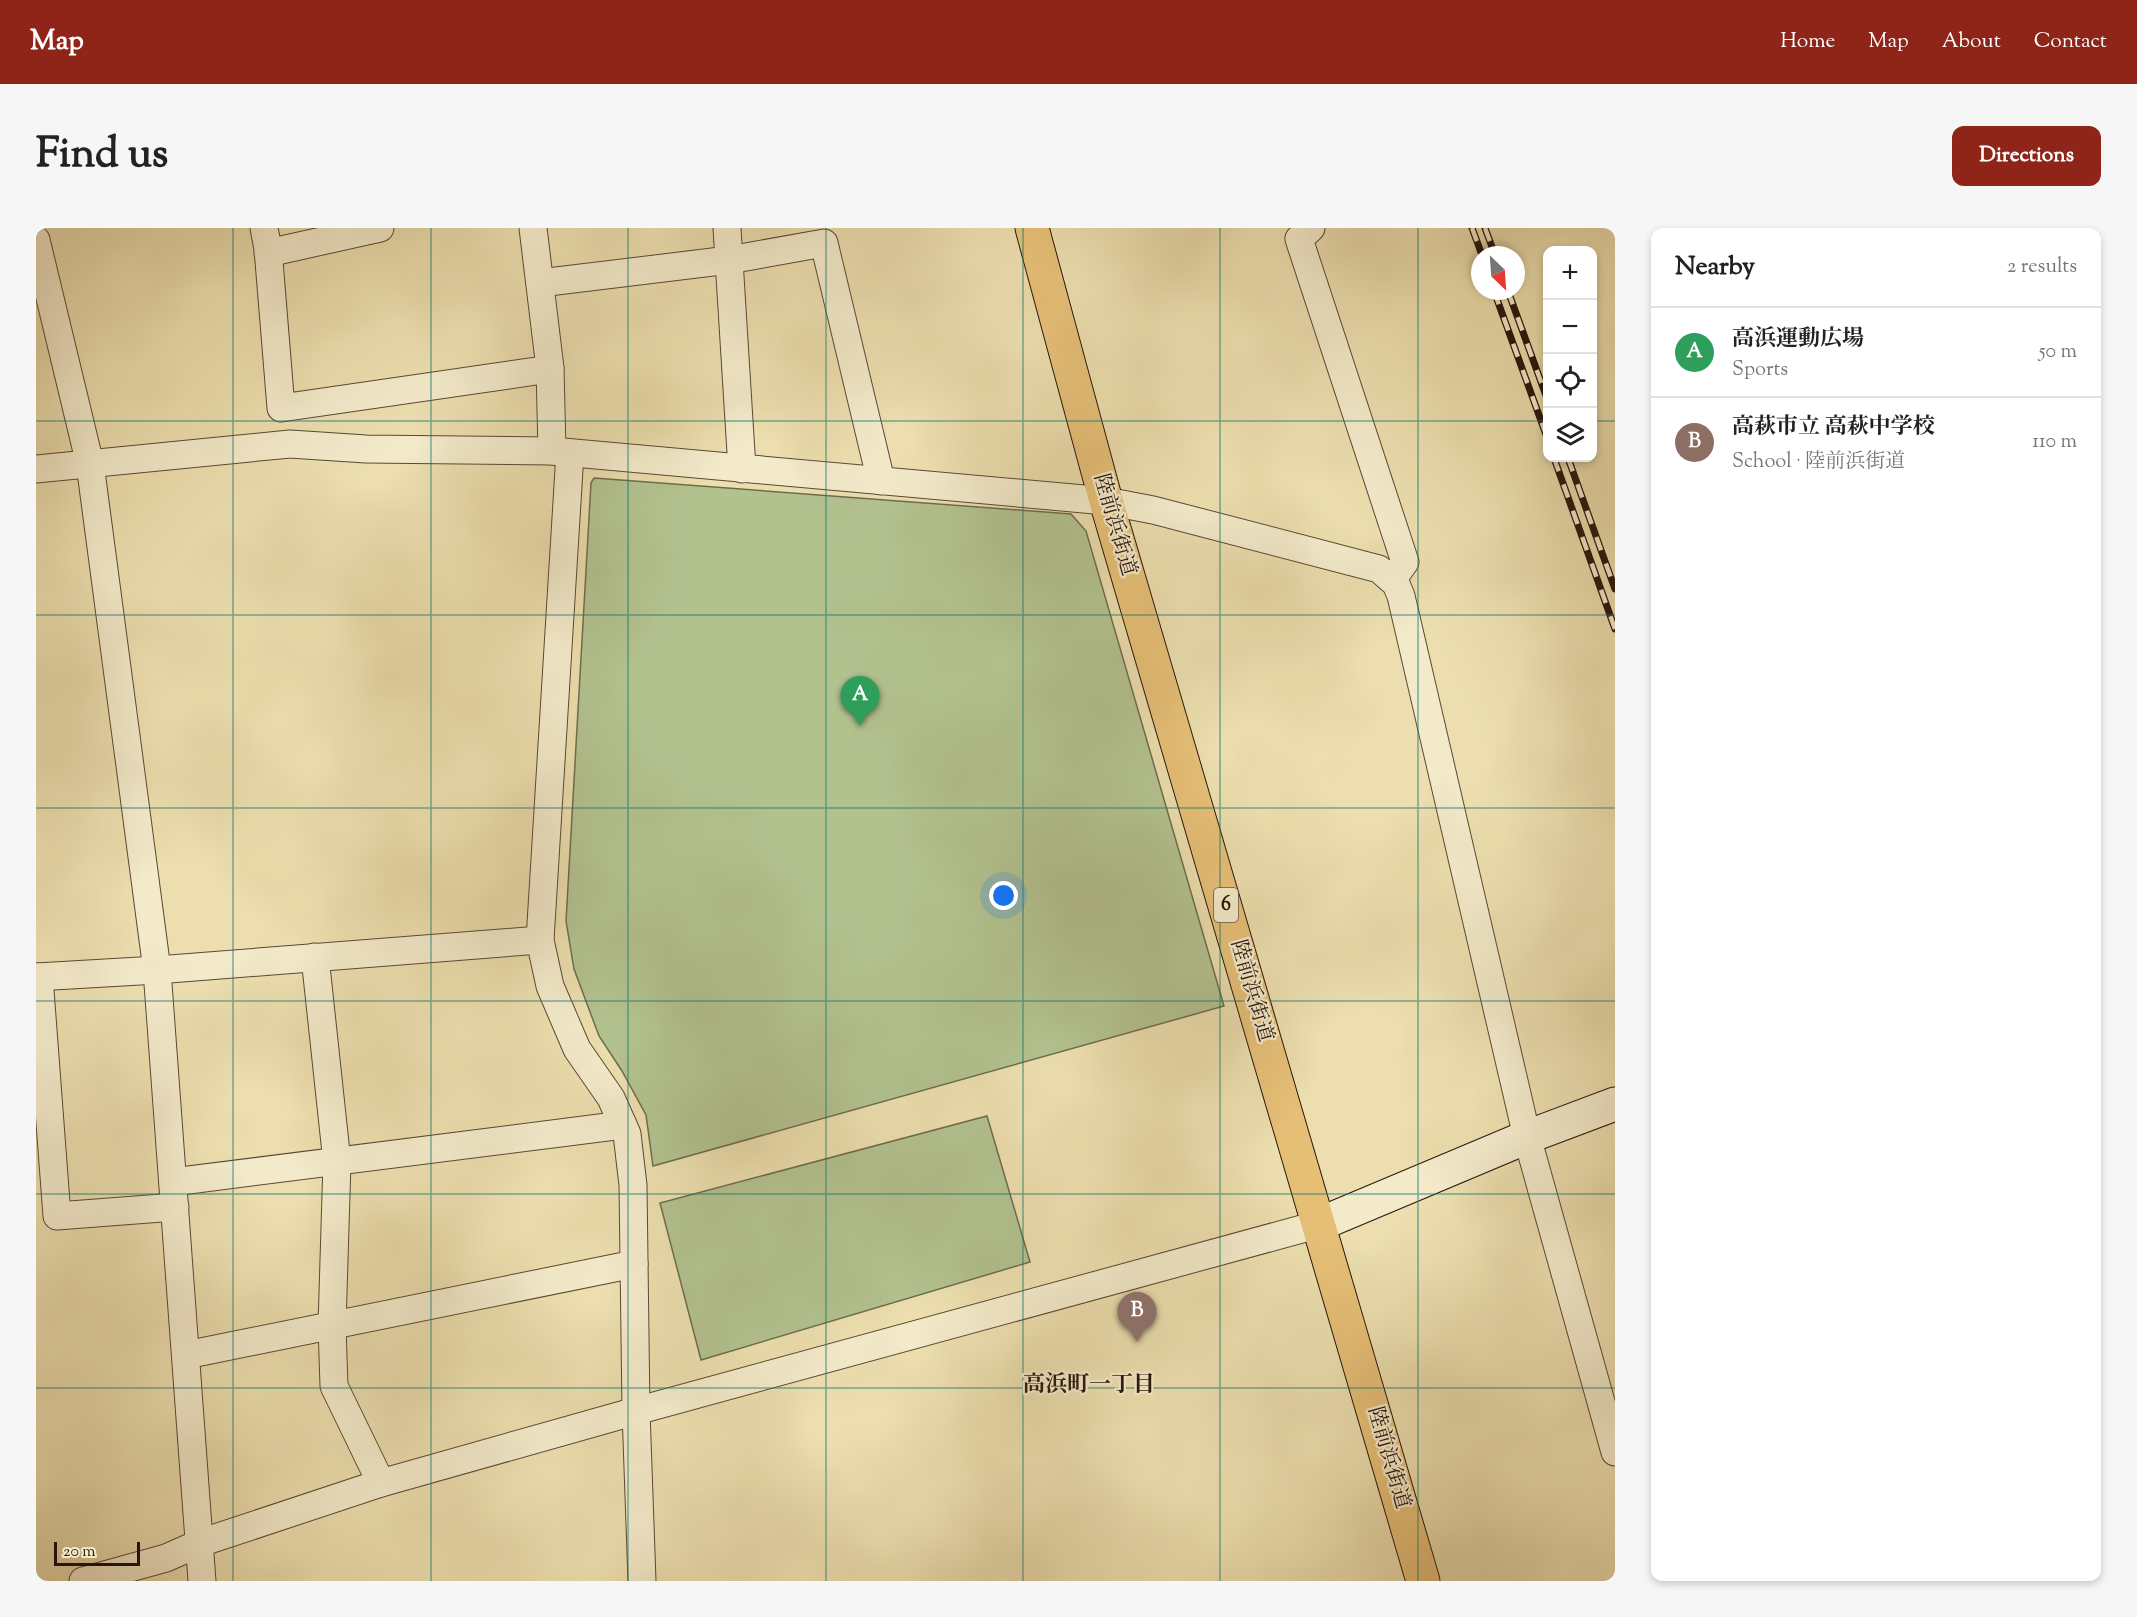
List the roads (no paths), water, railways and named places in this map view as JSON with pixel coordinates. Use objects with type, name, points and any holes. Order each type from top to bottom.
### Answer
[{"type":"highway","name":"陸前浜街道","points":[[1032,228],[1106,501],[1423,1581]]},
{"type":"street","points":[[380,228],[266,241],[281,408],[550,369]]},
{"type":"street","points":[[533,228],[561,452],[540,940],[550,986],[577,1049],[611,1098],[627,1134],[633,1185],[636,1411],[642,1581]]},
{"type":"street","points":[[727,228],[742,469]]},
{"type":"street","points":[[1311,228],[1299,239],[1405,562],[1393,579]]},
{"type":"street","points":[[36,240],[90,464],[157,970],[202,1581]]},
{"type":"street","points":[[540,283],[729,260],[824,243],[881,481]]},
{"type":"street","points":[[36,469],[290,444],[366,449],[561,452],[1106,501],[1154,510],[1379,569],[1393,579],[1401,596],[1527,1137],[1615,1452]]},
{"type":"street","points":[[540,940],[157,970],[37,977],[57,1216],[337,1162],[623,1125]]},
{"type":"street","points":[[315,957],[337,1162],[332,1326],[334,1386],[381,1483]]},
{"type":"street","points":[[83,1581],[166,1558],[200,1543],[381,1483],[1320,1224],[1527,1137],[1615,1104]]},
{"type":"street","points":[[186,1355],[634,1264]]},
{"type":"railway","points":[[1472,228],[1479,246]]},
{"type":"railway","points":[[1485,228],[1492,246]]},
{"type":"railway","points":[[1497,300],[1543,426]]},
{"type":"railway","points":[[1511,300],[1543,387]]},
{"type":"railway","points":[[1555,462],[1615,629]]},
{"type":"railway","points":[[1569,462],[1615,589]]},
{"type":"place","name":"高浜運動広場","points":[[860,726]]},
{"type":"place","name":"高萩市立 高萩中学校","points":[[1137,1342]]},
{"type":"district","name":"高浜町一丁目","points":[[1089,1386]]}]
